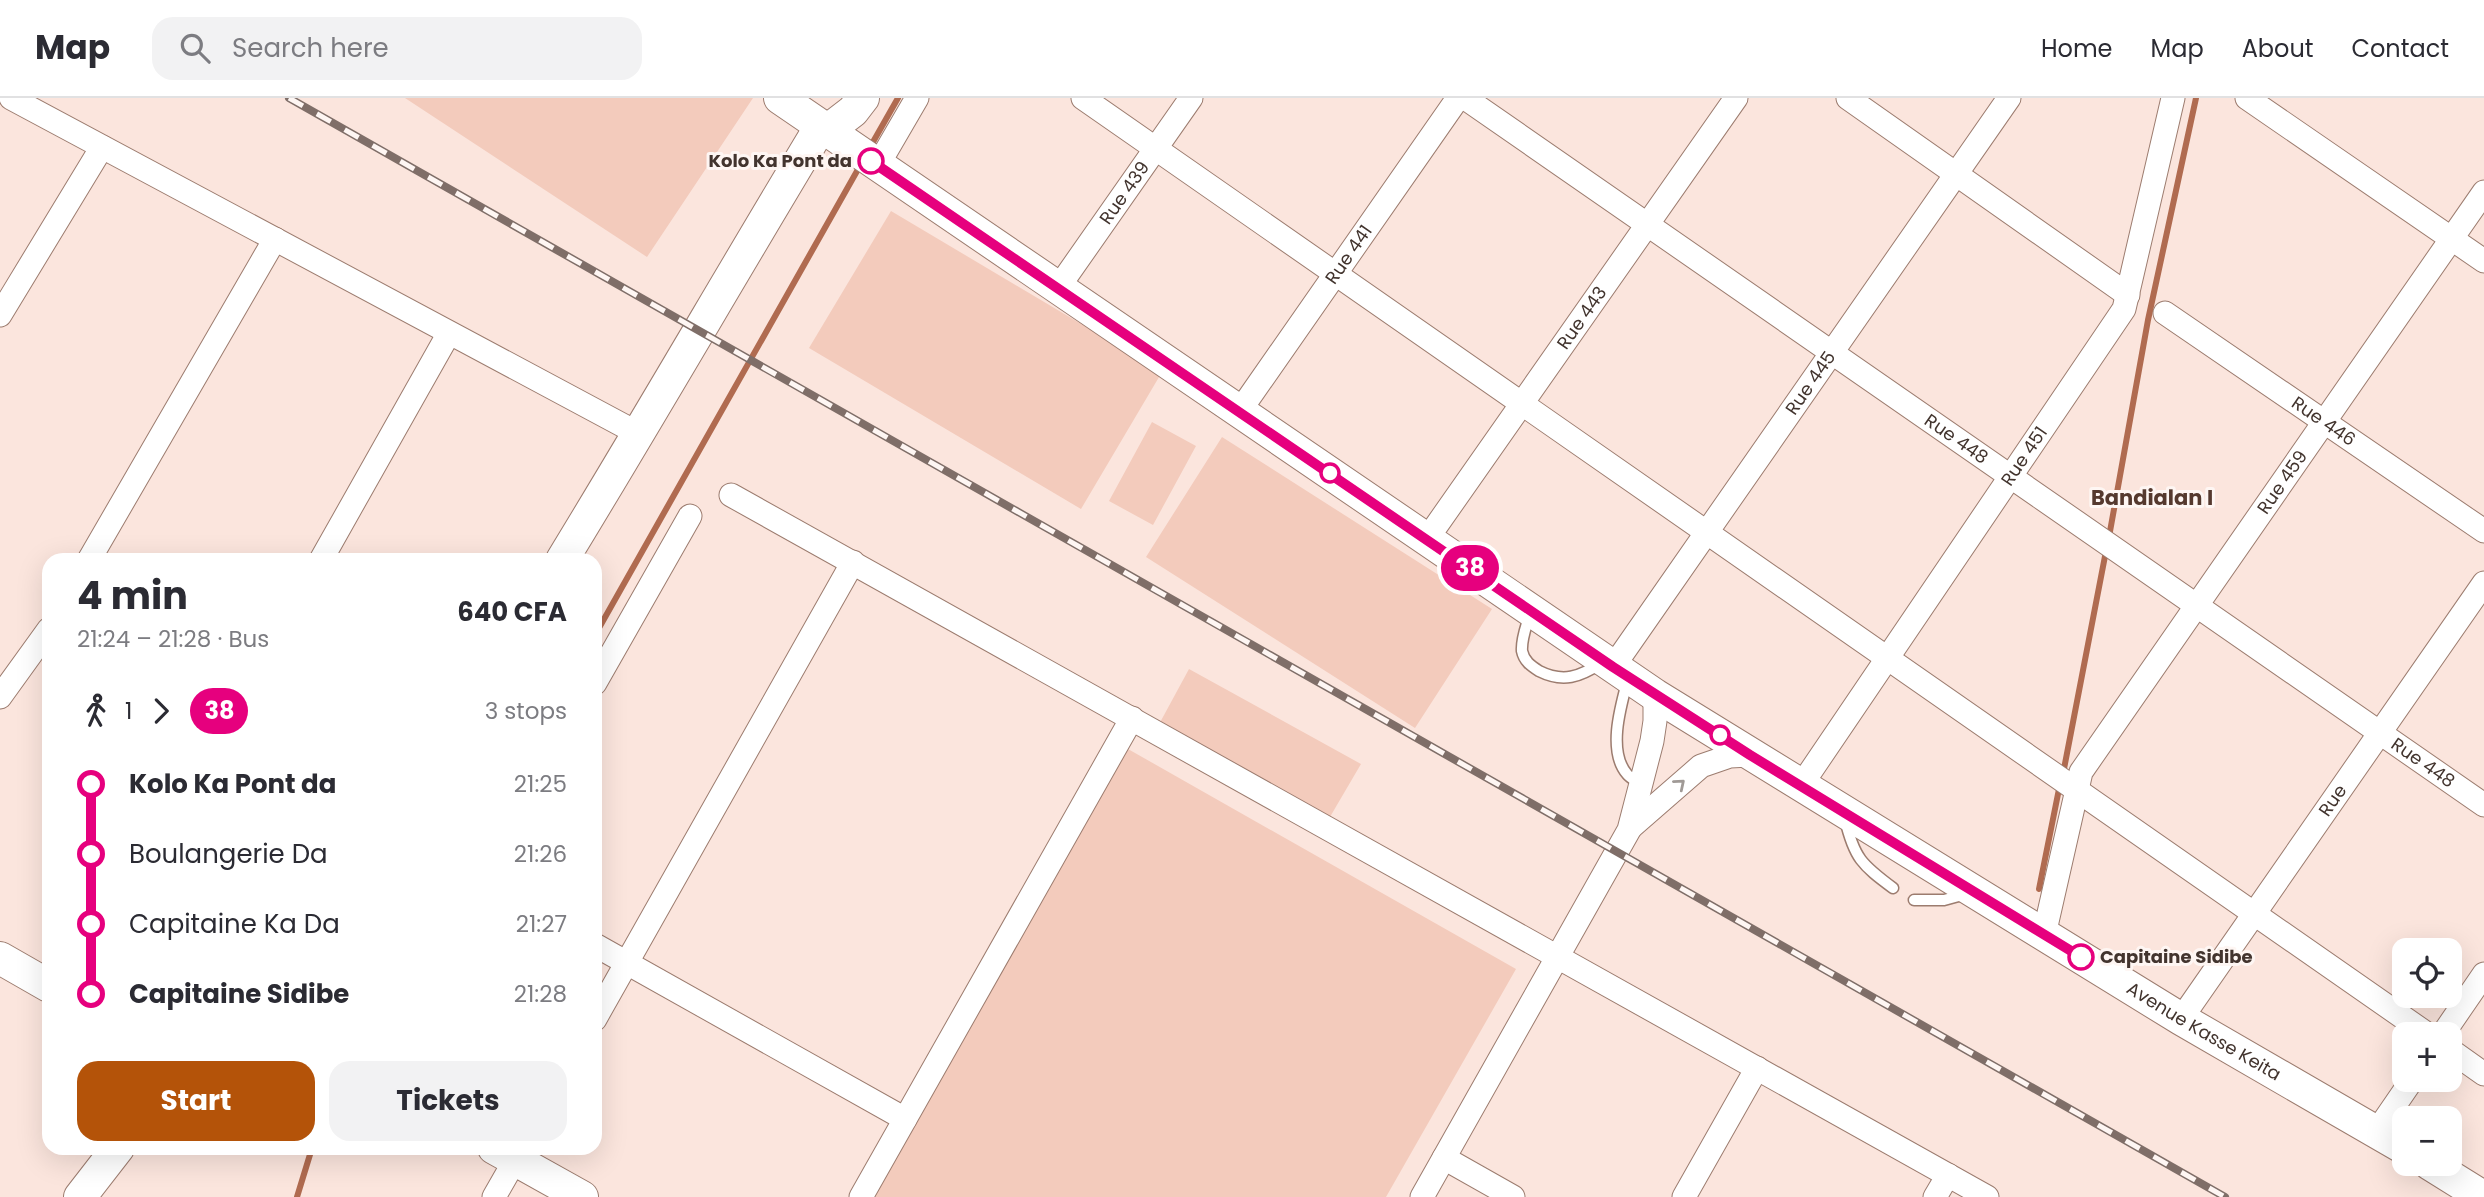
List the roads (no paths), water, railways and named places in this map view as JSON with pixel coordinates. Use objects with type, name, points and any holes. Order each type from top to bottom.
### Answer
[{"type":"main road","name":"Avenue Kasse Keita","points":[[780,98],[1656,695],[2181,1019],[2392,1140]]},
{"type":"main road","points":[[566,553],[639,434],[698,329],[849,146],[853,111],[863,98]]},
{"type":"main road","points":[[0,958],[42,982]]},
{"type":"main road","points":[[84,1196],[113,1155]]},
{"type":"main road","points":[[515,1155],[582,1197]]},
{"type":"main road","points":[[2449,1176],[2483,1197]]},
{"type":"street","points":[[11,98],[639,434]]},
{"type":"street","points":[[849,146],[917,98]]},
{"type":"street","points":[[1083,98],[2023,754],[2076,783],[2254,914],[2410,1022]]},
{"type":"street","name":"Rue 439","points":[[1058,288],[1191,98]]},
{"type":"street","name":"Rue 441","points":[[1239,412],[1458,98]]},
{"type":"street","name":"Rue 448","points":[[1465,98],[2484,805]]},
{"type":"street","name":"Rue 443","points":[[1427,539],[1736,98]]},
{"type":"street","points":[[1848,98],[2128,295]]},
{"type":"street","name":"Rue 445","points":[[1615,668],[2009,98]]},
{"type":"street","name":"Rue 451","points":[[1801,784],[2124,309],[2173,98]]},
{"type":"street","points":[[2247,98],[2277,106],[2451,239],[2484,261]]},
{"type":"street","points":[[0,315],[102,146]]},
{"type":"street","name":"Rue 459","points":[[2076,783],[2484,192]]},
{"type":"street","points":[[93,553],[275,239]]},
{"type":"street","name":"Rue 446","points":[[2165,313],[2484,531]]},
{"type":"street","points":[[325,553],[449,333]]},
{"type":"street","points":[[731,495],[1987,1197]]},
{"type":"street","points":[[602,671],[690,516]]},
{"type":"street","points":[[602,1006],[853,562]]},
{"type":"street","name":"Rue","points":[[2181,1019],[2484,583]]},
{"type":"street","points":[[0,697],[42,640]]},
{"type":"street","points":[[1422,1197],[1629,830],[1656,721],[1656,695]]},
{"type":"street","points":[[861,1197],[1132,718]]},
{"type":"street","points":[[1629,830],[1701,766],[1730,756],[1750,755]]},
{"type":"street","points":[[2044,934],[2076,783]]},
{"type":"street","points":[[602,950],[905,1119]]},
{"type":"street","points":[[2451,1022],[2484,974]]},
{"type":"street","points":[[2462,1058],[2484,1074]]},
{"type":"street","points":[[1684,1197],[1757,1068]]},
{"type":"street","points":[[2377,1130],[2404,1092]]},
{"type":"street","points":[[494,1197],[509,1155]]},
{"type":"street","points":[[1444,1158],[1513,1197]]},
{"type":"street","points":[[1935,1197],[1948,1175]]},
{"type":"lane","points":[[1531,610],[1522,639],[1522,653],[1529,666],[1561,679],[1615,668],[1619,710],[1619,758],[1627,774],[1641,784]]},
{"type":"lane","points":[[1843,810],[1851,846],[1869,870],[1893,888]]},
{"type":"lane","points":[[1914,900],[1944,900],[1975,892]]},
{"type":"waterway","points":[[869,149],[898,98]]},
{"type":"waterway","points":[[2109,537],[2148,320],[2196,98]]},
{"type":"waterway","points":[[602,623],[861,164]]},
{"type":"waterway","points":[[2063,774],[2106,551]]},
{"type":"waterway","points":[[2039,889],[2060,784]]},
{"type":"waterway","points":[[297,1197],[310,1155]]},
{"type":"railway","points":[[289,98],[2225,1197]]},
{"type":"place","name":"Kolo Ka Pont da","points":[[871,161]]},
{"type":"place","name":"Capitaine Sidibe","points":[[2081,957]]},
{"type":"district","name":"Bandialan I","points":[[2152,498]]}]
